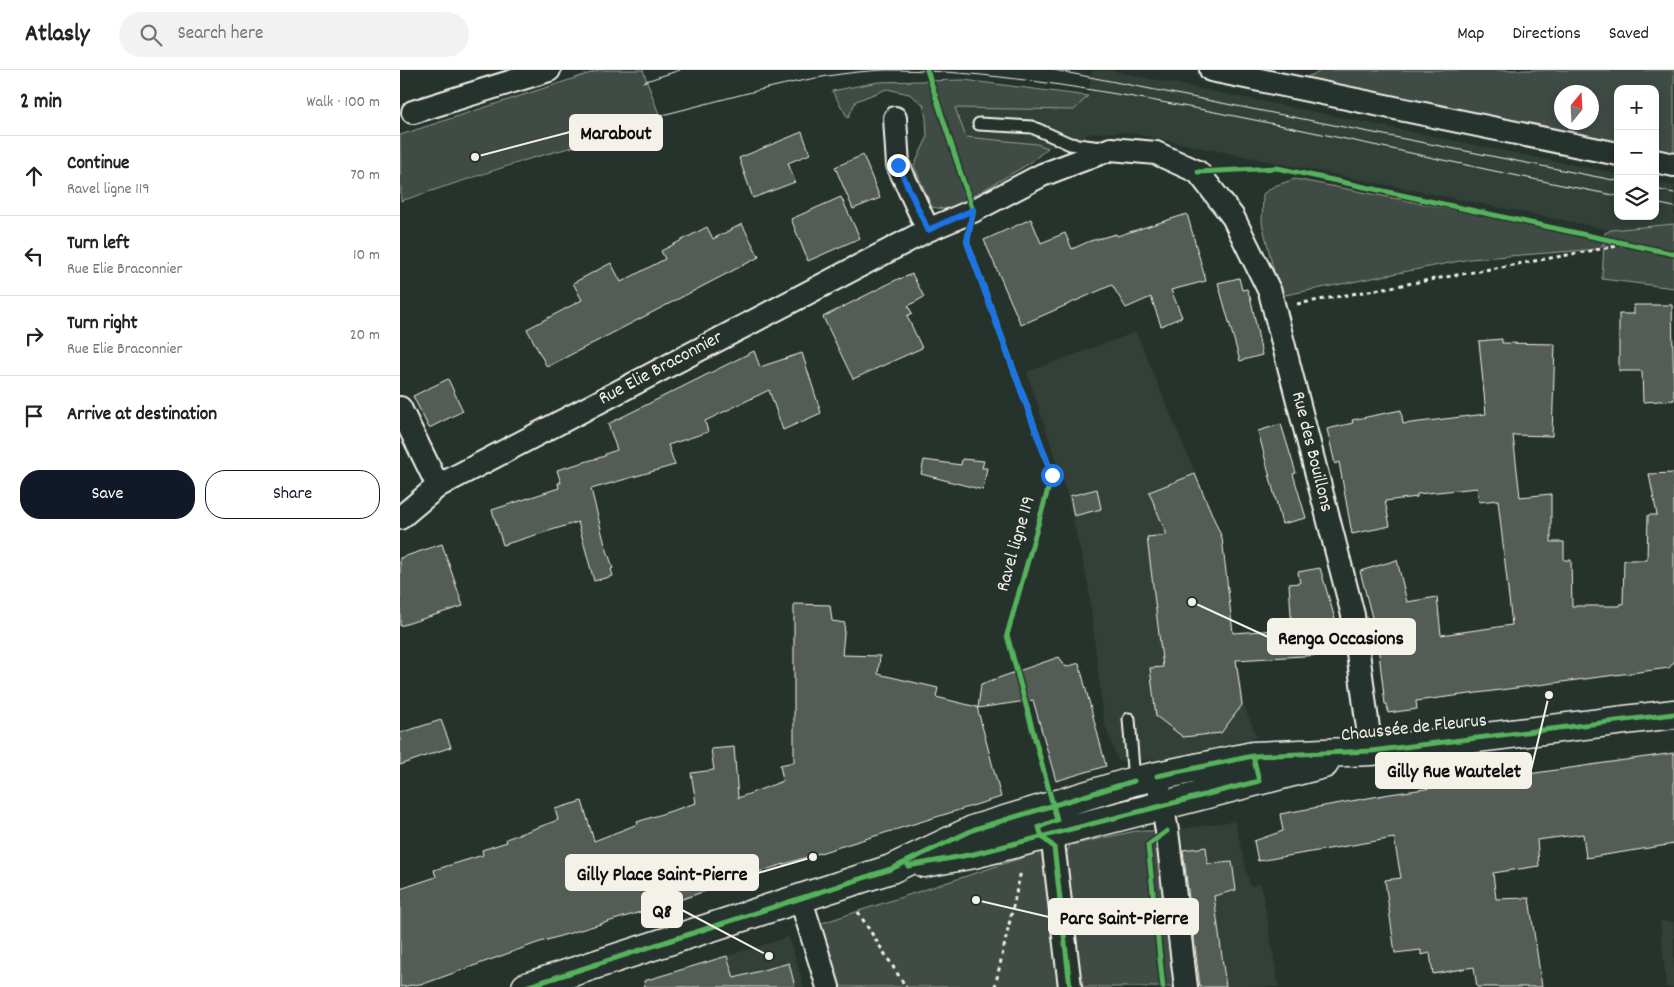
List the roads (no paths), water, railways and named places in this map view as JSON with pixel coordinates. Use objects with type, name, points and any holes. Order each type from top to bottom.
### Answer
[{"type":"main road","name":"Chaussée de Fleurus","points":[[526,987],[801,900],[891,869],[974,829],[1145,779],[1253,756],[1371,751],[1674,714]]},
{"type":"main road","name":"Chaussée de Fleurus","points":[[891,869],[974,854],[1371,751]]},
{"type":"street","points":[[404,117],[549,70]]},
{"type":"street","points":[[1211,70],[1614,153]]},
{"type":"street","points":[[895,118],[898,165],[928,230]]},
{"type":"street","name":"Rue Elie Braconnier","points":[[400,518],[438,486],[928,230],[1042,176],[1110,149],[1156,153],[1198,172]]},
{"type":"street","points":[[1659,162],[1674,165]]},
{"type":"street","name":"Rue des Bouillons","points":[[1198,172],[1233,217],[1270,292],[1275,308],[1353,615],[1371,751]]},
{"type":"street","points":[[400,408],[438,486]]},
{"type":"street","points":[[1145,779],[1162,805],[1167,831],[1186,987]]},
{"type":"street","points":[[1052,834],[1070,987]]},
{"type":"street","points":[[801,900],[828,987]]},
{"type":"lane","points":[[979,124],[1032,127],[1070,144],[1110,149]]},
{"type":"lane","points":[[1129,719],[1145,779]]},
{"type":"tram line","points":[[643,82],[680,70]]},
{"type":"tram line","points":[[654,117],[798,81],[827,76],[886,70],[951,72],[1048,83],[1145,99],[1614,195]]},
{"type":"tram line","points":[[1054,70],[1614,180]]},
{"type":"tram line","points":[[1659,190],[1674,193]]},
{"type":"tram line","points":[[1659,204],[1674,207]]},
{"type":"place","name":"Marabout","points":[[475,157]]},
{"type":"place","name":"Renga Occasions","points":[[1192,602]]},
{"type":"place","name":"Gilly Rue Wautelet","points":[[1549,695]]},
{"type":"place","name":"Gilly Place Saint-Pierre","points":[[813,857]]},
{"type":"place","name":"Parc Saint-Pierre","points":[[976,900]]},
{"type":"place","name":"Q8","points":[[769,956]]}]
